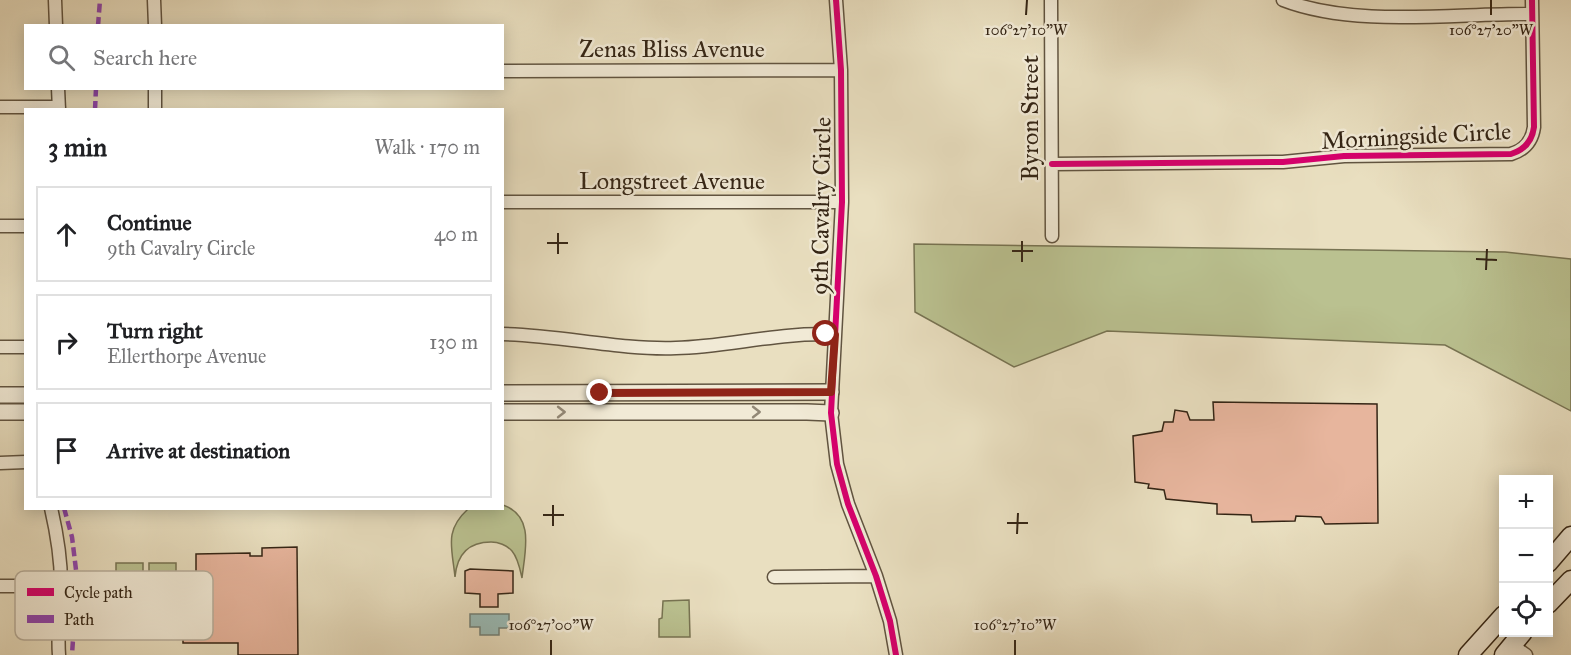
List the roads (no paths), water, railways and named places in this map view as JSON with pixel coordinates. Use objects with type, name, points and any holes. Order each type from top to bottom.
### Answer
[{"type":"main road","points":[[1553,557],[1571,536]]},
{"type":"main road","points":[[1553,599],[1571,580]]},
{"type":"main road","points":[[1468,655],[1499,620]]},
{"type":"street","points":[[55,0],[56,24]]},
{"type":"street","points":[[154,0],[155,24]]},
{"type":"street","name":"9th Cavalry Circle","points":[[836,0],[841,70],[842,202],[831,413],[837,464],[848,504],[876,576],[890,621],[896,655]]},
{"type":"street","name":"Byron Street","points":[[1051,0],[1052,236]]},
{"type":"street","points":[[1283,0],[1312,9],[1355,15],[1532,14]]},
{"type":"street","name":"Morningside Circle","points":[[1052,164],[1283,162],[1344,156],[1510,154],[1524,148],[1533,133],[1532,0]]},
{"type":"street","name":"Zenas Bliss Avenue","points":[[504,71],[841,70]]},
{"type":"street","points":[[0,107],[59,108],[58,90]]},
{"type":"street","points":[[155,90],[155,108]]},
{"type":"street","name":"Longstreet Avenue","points":[[504,202],[842,202]]},
{"type":"street","points":[[0,225],[24,226]]},
{"type":"street","points":[[504,334],[573,339],[633,347],[674,348],[835,335]]},
{"type":"street","points":[[0,347],[24,347]]},
{"type":"street","points":[[504,393],[831,392]]},
{"type":"street","points":[[0,395],[24,395]]},
{"type":"street","points":[[504,412],[807,411],[831,413]]},
{"type":"street","points":[[0,412],[24,412]]},
{"type":"street","points":[[0,463],[24,462]]},
{"type":"street","points":[[51,510],[60,552],[61,571]]},
{"type":"street","points":[[774,577],[876,576]]},
{"type":"street","points":[[57,640],[59,655]]},
{"type":"water","points":[[470,614],[509,614],[509,628],[499,628],[499,635],[480,635],[480,627],[470,627]]}]
